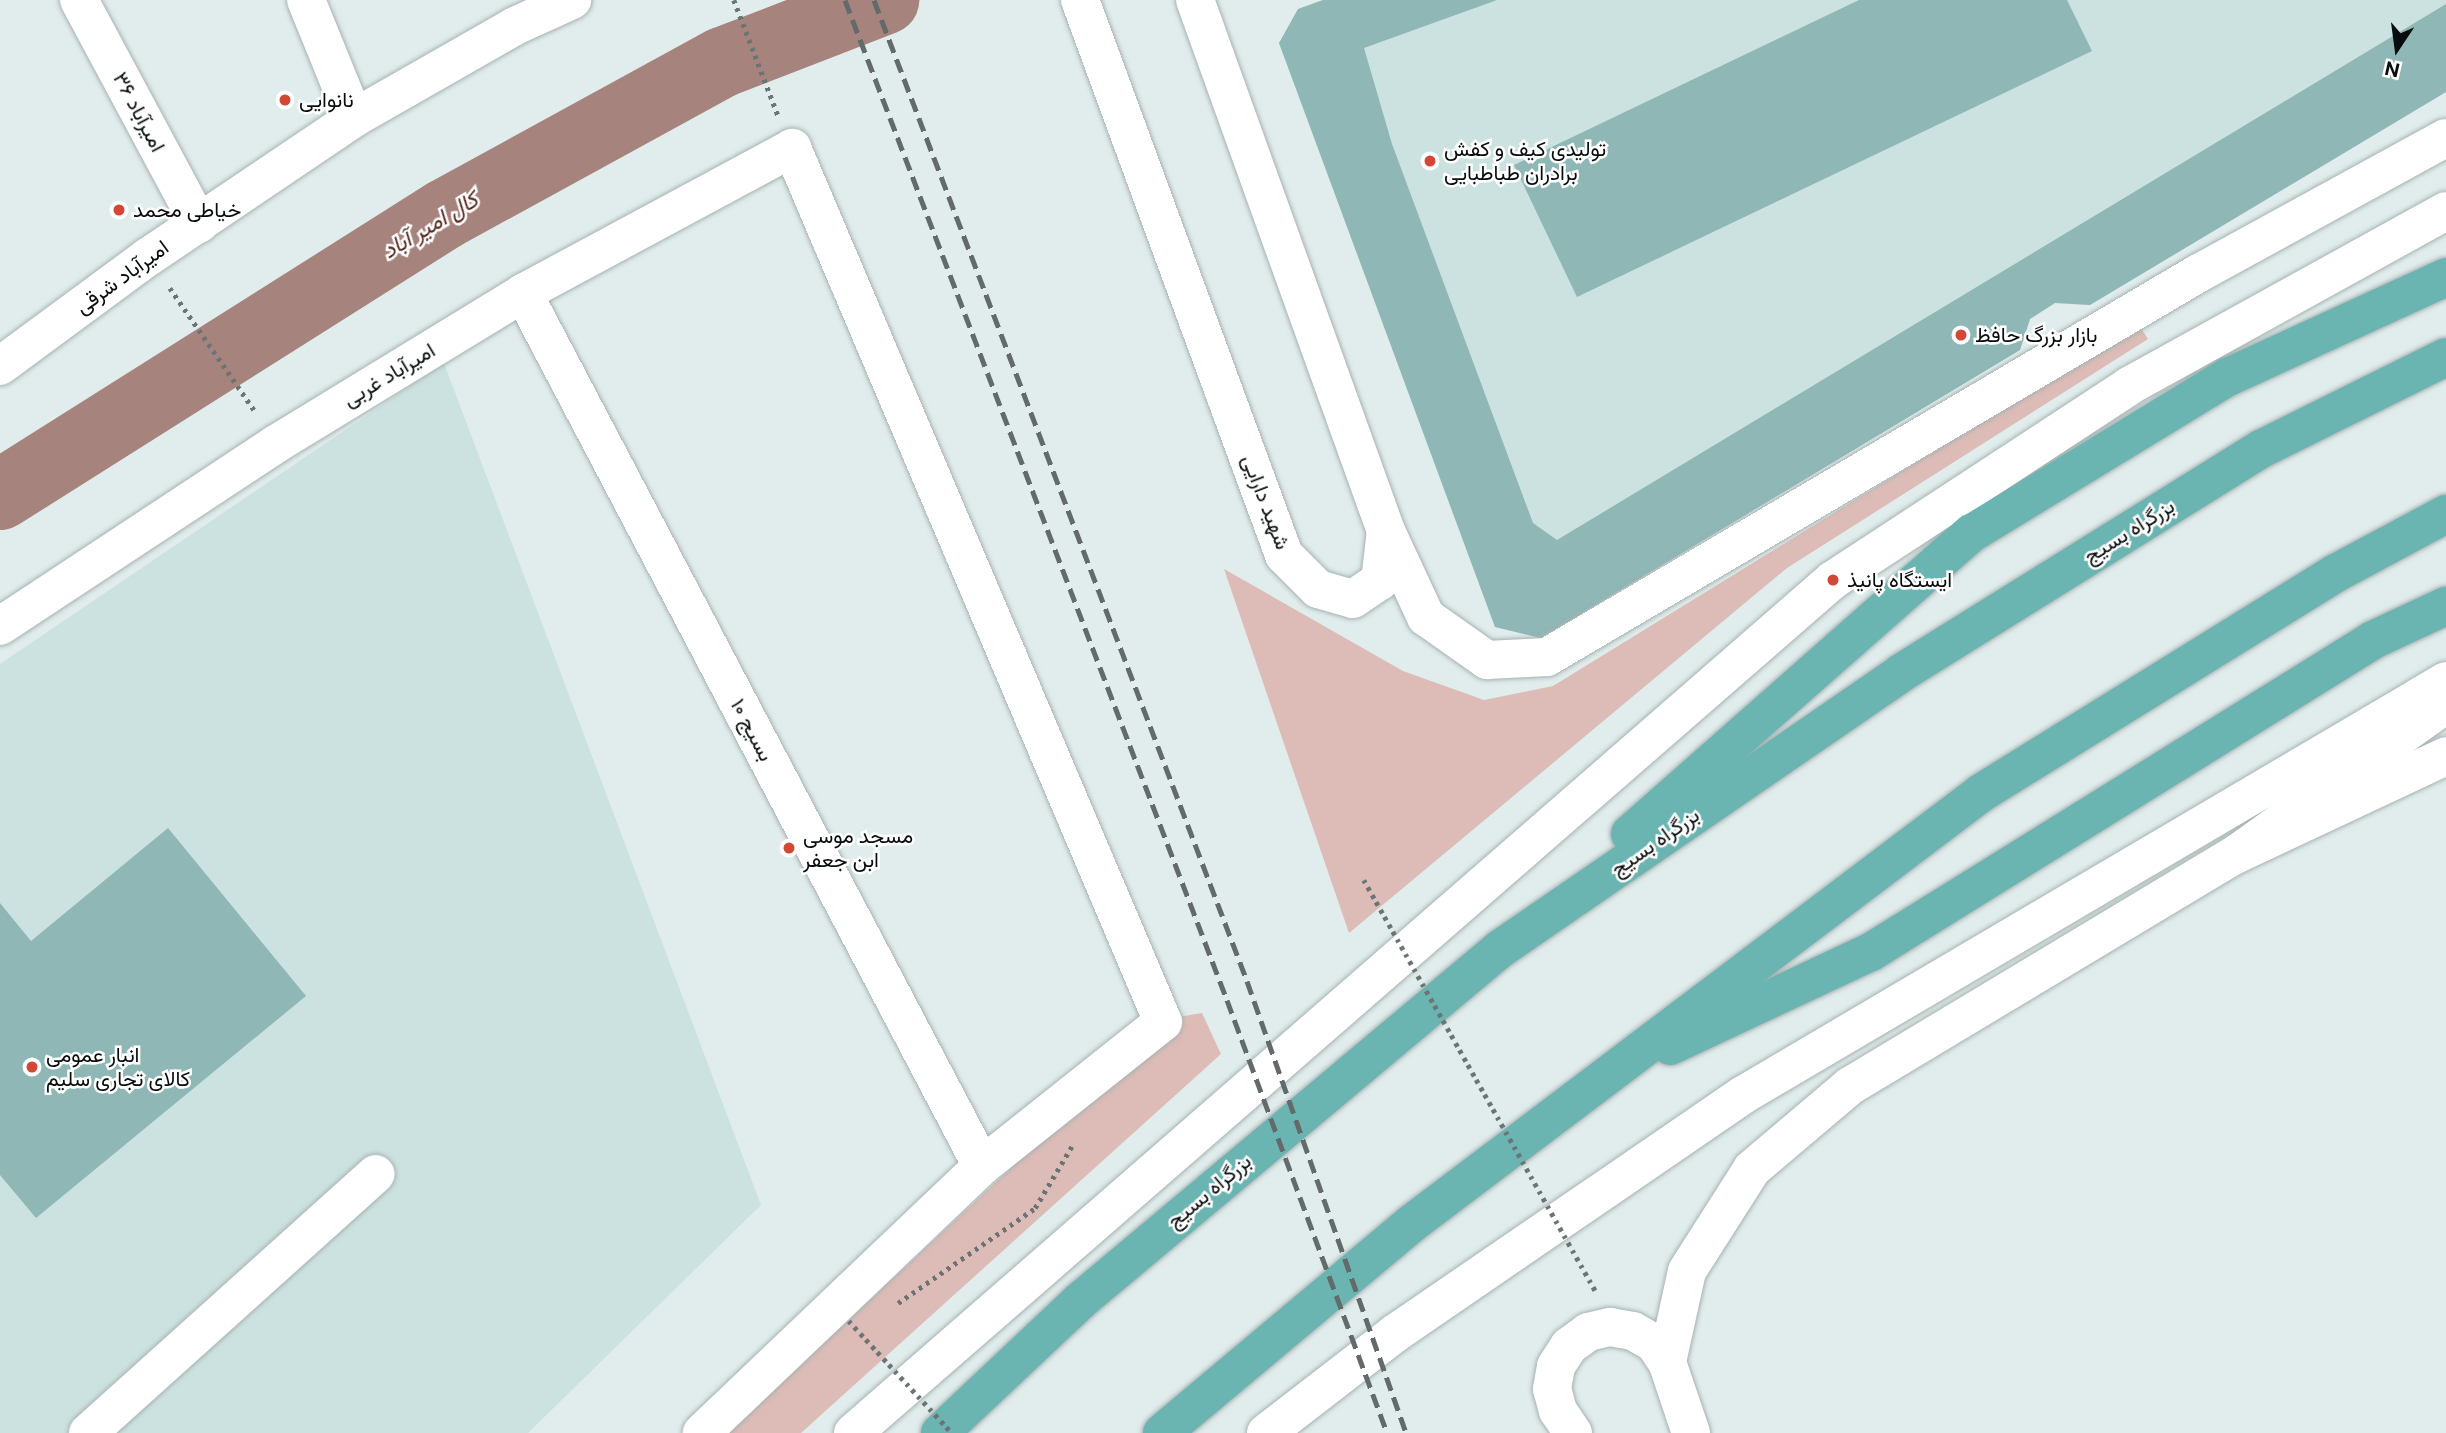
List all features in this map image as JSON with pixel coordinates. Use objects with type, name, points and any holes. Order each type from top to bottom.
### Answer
[{"type":"highway","points":[[1500,949],[1972,533],[2228,377],[2446,277]]},
{"type":"highway","name":"بزرگراه بسیج","points":[[940,1433],[1080,1301],[1500,949],[1901,673],[2263,448],[2446,357]]},
{"type":"highway","points":[[1162,1433],[1411,1224],[1598,1079],[1981,793],[2336,573],[2446,513]]},
{"type":"highway","points":[[1598,1079],[1871,952],[2374,640],[2446,607]]},
{"type":"street","name":"امیرآباد ۳۶","points":[[79,0],[199,224]]},
{"type":"street","points":[[306,0],[354,118]]},
{"type":"street","name":"امیرآباد شرقی","points":[[0,366],[199,224],[510,13],[572,0]]},
{"type":"street","name":"شهید دارایی","points":[[1080,0],[1284,555],[1318,589],[1353,599],[1380,581],[1387,531],[1195,0]]},
{"type":"street","points":[[1387,531],[1426,617],[1487,660],[1547,657],[2199,273],[2446,138]]},
{"type":"street","name":"امیرآباد غربی","points":[[0,626],[276,444],[523,293],[792,148],[1163,1022],[982,1166]]},
{"type":"street","points":[[853,1433],[1833,580],[2129,386],[2446,211]]},
{"type":"street","name":"بسیج ۱۰","points":[[523,293],[982,1166]]},
{"type":"street","points":[[1266,1433],[1394,1334],[1743,1095],[2446,681]]},
{"type":"street","points":[[1667,1362],[1687,1271],[1752,1169],[1850,1086],[2235,855],[2446,704]]},
{"type":"street","points":[[2235,855],[2446,756]]},
{"type":"street","points":[[702,1433],[982,1166]]},
{"type":"street","points":[[88,1433],[376,1174]]},
{"type":"street","points":[[1573,1433],[1558,1411],[1552,1389],[1556,1366],[1569,1346],[1588,1332],[1610,1327],[1633,1331],[1654,1343],[1667,1362],[1691,1433]]},
{"type":"path","points":[[734,0],[760,76]]},
{"type":"path","points":[[195,323],[247,399]]},
{"type":"path","points":[[1364,880],[1597,1294]]},
{"type":"path","points":[[892,1307],[1035,1208],[1067,1160],[1076,1134]]},
{"type":"path","points":[[849,1321],[952,1433]]},
{"type":"path","points":[[854,1337],[863,1329]]},
{"type":"shaded area","points":[[1323,0],[2446,0],[2446,92],[2090,305],[2055,303],[2030,319],[2020,350],[1541,638],[1495,627],[1279,43],[1298,9]]},
{"type":"shaded area","points":[[2139,325],[2148,339],[1787,568],[1349,933],[1224,569],[1403,671],[1484,700],[1553,686]]},
{"type":"shaded area","points":[[444,363],[761,1205],[528,1433],[0,1433],[0,664]]},
{"type":"shaded area","points":[[1202,1013],[1221,1054],[801,1433],[727,1433],[1172,1018]]},
{"type":"building","name":"بازار بزرگ حافظ","points":[[1323,0],[1497,0],[1364,48],[1392,144],[1533,523],[1557,540],[2446,4],[2446,92],[2090,305],[2055,303],[2030,319],[2020,350],[1541,638],[1495,627],[1279,43],[1298,9]]},
{"type":"building","points":[[1859,0],[2067,0],[2092,51],[1577,297],[1514,165]]},
{"type":"building","points":[[168,828],[306,996],[36,1218],[0,1175],[0,903],[31,941]]},
{"type":"waterway","name":"کال امیر آباد","points":[[0,495],[445,214],[723,62],[884,0]]},
{"type":"railway","points":[[845,0],[1227,1000],[1387,1433]]},
{"type":"railway","points":[[874,0],[1247,981],[1406,1433]]},
{"type":"place","name":"نانوایی","points":[[285,100]]},
{"type":"place","name":"تولیدی کیف و کفش برادران طباطبایی","points":[[1430,161]]},
{"type":"place","name":"خیاطی محمد","points":[[119,210]]},
{"type":"place","name":"بازار بزرگ حافظ","points":[[1961,335]]},
{"type":"place","name":"ایستگاه پانیذ","points":[[1833,580]]},
{"type":"place","name":"مسجد موسی ابن جعفر","points":[[789,848]]},
{"type":"place","name":"انبار عمومی کالای تجاری سلیم","points":[[32,1067]]}]
